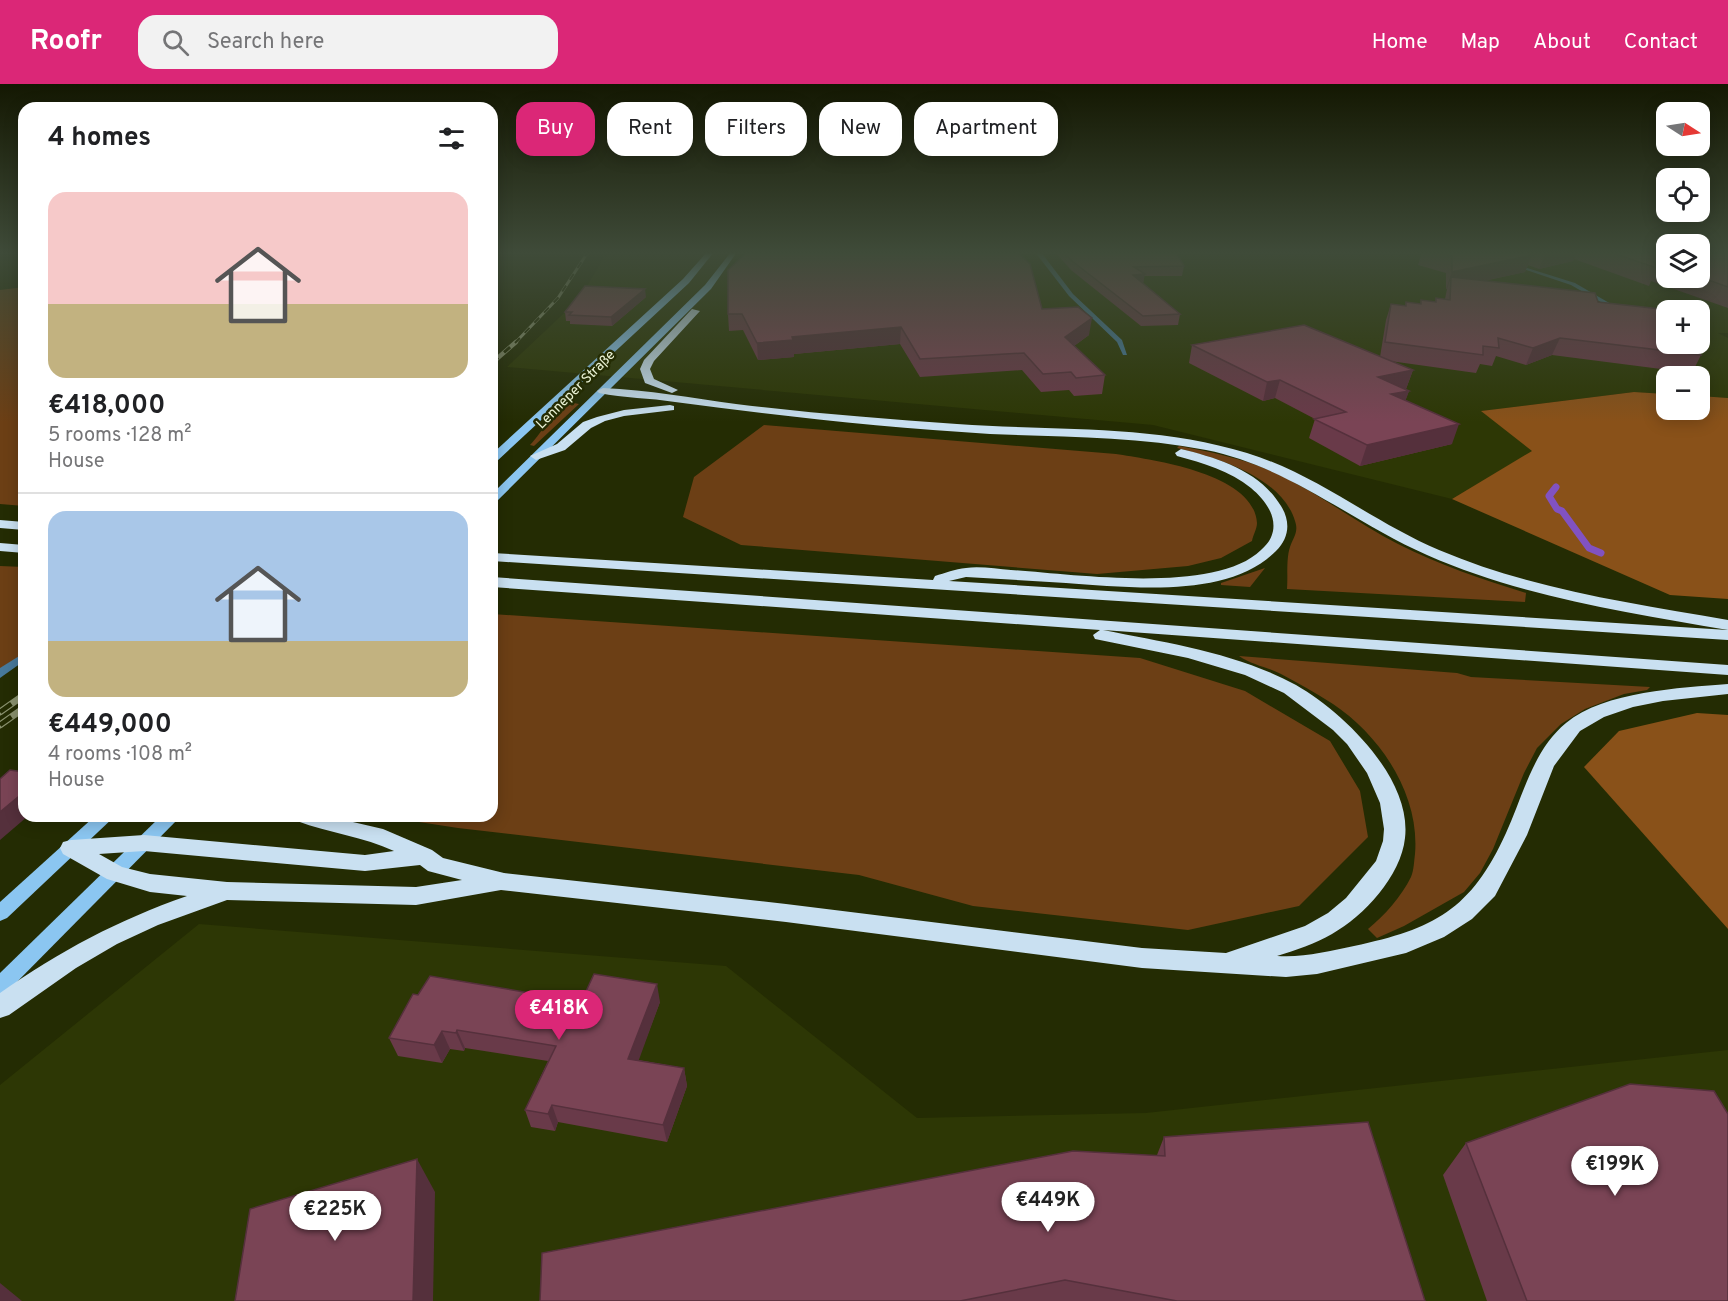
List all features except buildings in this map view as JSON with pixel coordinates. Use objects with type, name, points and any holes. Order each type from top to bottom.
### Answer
[{"type":"highway","points":[[692,309],[649,360],[645,374],[649,381],[663,388],[705,396],[736,407]]},
{"type":"highway","points":[[586,393],[957,428],[1113,436],[1220,450],[1287,473],[1404,539],[1495,576],[1565,596],[1728,625]]},
{"type":"highway","points":[[586,393],[670,408],[1162,449],[1217,464],[1254,484],[1273,503],[1281,526],[1280,534],[1272,549],[1254,562],[1228,573],[1194,580],[1132,582],[966,572],[927,584]]},
{"type":"highway","points":[[536,456],[561,447],[587,425],[601,419],[630,412],[670,408]]},
{"type":"highway","points":[[0,524],[18,526]]},
{"type":"highway","points":[[0,547],[18,548]]},
{"type":"highway","points":[[498,557],[1728,635]]},
{"type":"highway","points":[[498,582],[1728,670]]},
{"type":"highway","points":[[1026,620],[1206,656],[1257,673],[1298,694],[1323,711],[1358,743],[1372,764],[1392,807],[1394,841],[1378,877],[1366,893],[1334,921],[1309,933],[1226,963]]},
{"type":"highway","points":[[321,822],[383,837],[424,856],[436,865],[504,882],[786,913],[1142,958],[1286,967],[1317,964],[1398,946],[1436,930],[1464,913],[1487,890],[1516,835],[1544,766],[1554,749],[1574,727],[1598,713],[1629,702],[1663,695],[1728,688]]},
{"type":"highway","points":[[70,848],[144,843],[365,863],[424,856]]},
{"type":"highway","points":[[70,848],[115,873],[150,883],[226,891],[416,896],[504,882]]},
{"type":"highway","points":[[0,1007],[50,972],[110,937],[155,916],[226,891]]},
{"type":"main road","name":"Lenneper Straße","points":[[498,494],[536,456],[586,393],[661,309]]},
{"type":"main road","name":"Lenneper Straße","points":[[498,456],[586,393],[692,309]]},
{"type":"main road","points":[[0,913],[99,822]]},
{"type":"main road","points":[[0,986],[166,822]]},
{"type":"street","points":[[1086,309],[1120,341],[1125,354]]},
{"type":"street","points":[[1616,309],[1621,312]]},
{"type":"street","points":[[0,674],[18,660]]},
{"type":"shaded area","points":[[0,309],[18,309],[18,506],[0,504]]},
{"type":"shaded area","points":[[569,309],[1656,309],[1656,354],[1710,354],[1710,309],[1728,309],[1728,333],[1718,333],[1728,338],[1728,398],[1710,397],[1710,366],[1656,366],[1656,393],[1634,392],[1482,411],[1533,451],[1452,499],[1153,425],[507,367]]},
{"type":"shaded area","points":[[1634,392],[1656,393],[1656,420],[1710,420],[1710,397],[1728,398],[1728,599],[1670,595],[1452,499],[1532,451],[1481,411]]},
{"type":"shaded area","points":[[574,403],[579,404],[534,446],[530,445],[560,410]]},
{"type":"shaded area","points":[[764,425],[1116,454],[1153,460],[1199,472],[1239,492],[1252,506],[1257,525],[1252,541],[1221,558],[1188,566],[1097,574],[741,545],[683,517],[694,477]]},
{"type":"shaded area","points":[[1179,446],[1260,466],[1288,479],[1413,552],[1526,593],[1525,602],[1287,589],[1289,552],[1296,528],[1288,506],[1277,492],[1246,471],[1210,457],[1177,448]]},
{"type":"shaded area","points":[[0,566],[18,567],[18,658],[0,671]]},
{"type":"shaded area","points":[[1265,568],[1250,587],[1221,585],[1221,583]]},
{"type":"shaded area","points":[[498,614],[1140,658],[1245,691],[1330,741],[1360,791],[1368,837],[1299,906],[1188,930],[973,906],[859,875],[419,822],[498,822]]},
{"type":"shaded area","points":[[1239,656],[1457,673],[1471,677],[1650,687],[1647,690],[1624,694],[1585,709],[1561,724],[1537,748],[1524,773],[1493,849],[1480,873],[1464,892],[1404,926],[1377,938],[1368,929],[1397,899],[1411,877],[1413,868],[1415,832],[1404,789],[1381,750],[1351,717],[1294,681]]},
{"type":"shaded area","points":[[1697,713],[1728,715],[1728,929],[1584,767],[1619,731]]},
{"type":"shaded area","points":[[199,924],[726,966],[917,1118],[1146,1113],[1728,1050],[1728,1301],[0,1301],[0,1085]]},
{"type":"waterway","points":[[1556,487],[1549,496],[1557,509],[1562,511],[1589,548],[1601,553]]},
{"type":"railway","points":[[516,342],[548,309]]},
{"type":"railway","points":[[498,358],[516,342]]},
{"type":"railway","points":[[0,712],[18,699]]},
{"type":"railway","points":[[0,725],[18,712]]}]
